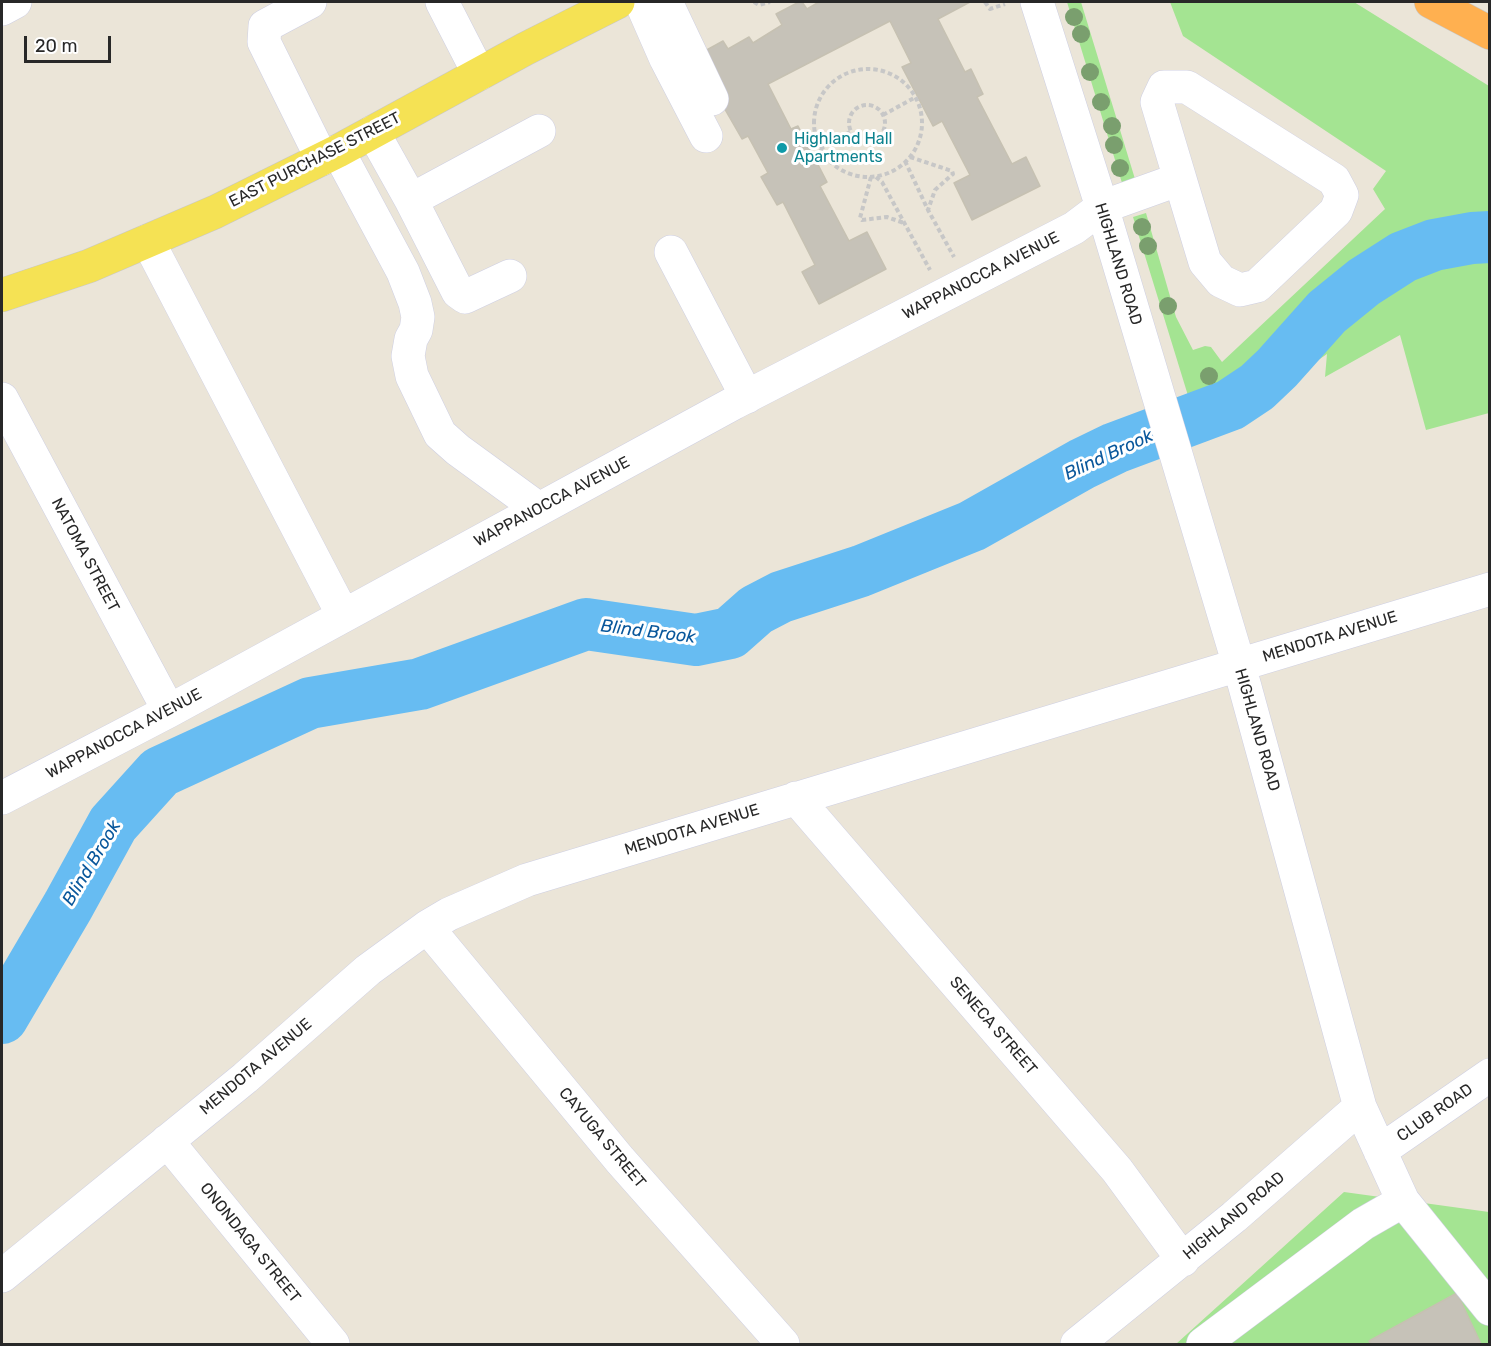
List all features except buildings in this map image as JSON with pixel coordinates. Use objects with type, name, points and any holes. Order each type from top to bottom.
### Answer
[{"type":"highway","points":[[1431,2],[1490,33]]},
{"type":"main road","name":"EAST PURCHASE STREET","points":[[2,295],[89,266],[215,212],[330,155],[618,2]]},
{"type":"street","points":[[2,9],[15,2]]},
{"type":"street","points":[[310,2],[266,26],[264,42],[330,155],[403,272],[418,317],[408,356],[412,376],[440,434],[539,509]]},
{"type":"street","points":[[442,2],[479,74]]},
{"type":"street","points":[[641,2],[666,59],[706,136]]},
{"type":"street","points":[[666,2],[712,99]]},
{"type":"street","name":"HIGHLAND ROAD","points":[[1021,3],[1102,207],[1239,665],[1360,1107],[1183,1260],[1081,1343]]},
{"type":"street","points":[[1164,87],[1187,87],[1334,180],[1342,195],[1336,211],[1257,286],[1240,290],[1221,281],[1205,261],[1180,178],[1157,102],[1164,87]]},
{"type":"street","points":[[411,200],[539,131]]},
{"type":"street","points":[[373,132],[458,291],[465,297],[510,276]]},
{"type":"street","name":"WAPPANOCCA AVENUE","points":[[2,798],[169,711],[747,397],[1074,228],[1102,207],[1180,178]]},
{"type":"street","points":[[148,241],[343,615]]},
{"type":"street","points":[[671,252],[747,397]]},
{"type":"street","name":"NATOMA STREET","points":[[2,399],[169,711]]},
{"type":"street","name":"MENDOTA AVENUE","points":[[2,1276],[245,1078],[368,970],[427,927],[449,914],[527,880],[1490,589]]},
{"type":"street","name":"SENECA STREET","points":[[796,798],[1117,1170],[1183,1260]]},
{"type":"street","name":"CAYUGA STREET","points":[[427,927],[620,1160],[783,1344]]},
{"type":"street","name":"CLUB ROAD","points":[[1380,1151],[1490,1075]]},
{"type":"street","points":[[1360,1107],[1404,1201],[1490,1309]]},
{"type":"street","name":"ONONDAGA STREET","points":[[167,1141],[333,1344]]},
{"type":"street","points":[[1203,1344],[1362,1224],[1404,1201]]},
{"type":"path","points":[[754,2],[757,5],[763,5],[770,2]]},
{"type":"path","points":[[984,2],[990,9],[1021,3]]},
{"type":"path","points":[[867,69],[884,72],[900,80],[915,98],[921,126],[918,144],[910,157],[895,170],[874,177],[860,177],[843,172],[828,161],[820,149],[813,128],[815,110],[828,87],[849,72],[867,69]]},
{"type":"path","points":[[883,115],[915,98]]},
{"type":"path","points":[[860,106],[872,106],[883,115],[885,129],[877,139],[865,142],[854,137],[850,132],[849,120],[860,106]]},
{"type":"path","points":[[820,149],[850,132]]},
{"type":"path","points":[[910,157],[952,171],[953,174],[935,190],[928,210]]},
{"type":"path","points":[[905,161],[954,258]]},
{"type":"path","points":[[874,177],[882,183],[931,271]]},
{"type":"path","points":[[874,177],[860,218],[862,220],[887,217],[905,224]]},
{"type":"green space","points":[[1067,2],[1081,2],[1135,179],[1122,183]]},
{"type":"green space","points":[[1170,2],[1354,2],[1489,86],[1489,413],[1426,430],[1400,335],[1325,377],[1327,354],[1202,441],[1133,217],[1146,213],[1176,317],[1193,350],[1205,346],[1211,347],[1222,362],[1385,209],[1373,189],[1386,171],[1183,36]]},
{"type":"green space","points":[[1344,1192],[1489,1212],[1489,1344],[1176,1344]]},
{"type":"waterway","name":"Blind Brook","points":[[2,1018],[113,824],[160,772],[310,703],[420,684],[586,624],[696,640],[730,633],[756,610],[781,597],[861,571],[972,526],[1115,448],[1230,405],[1257,387],[1327,312],[1364,282],[1403,257],[1434,245],[1490,237]]},
{"type":"place","name":"Highland Hall Apartments","points":[[782,148]]}]
